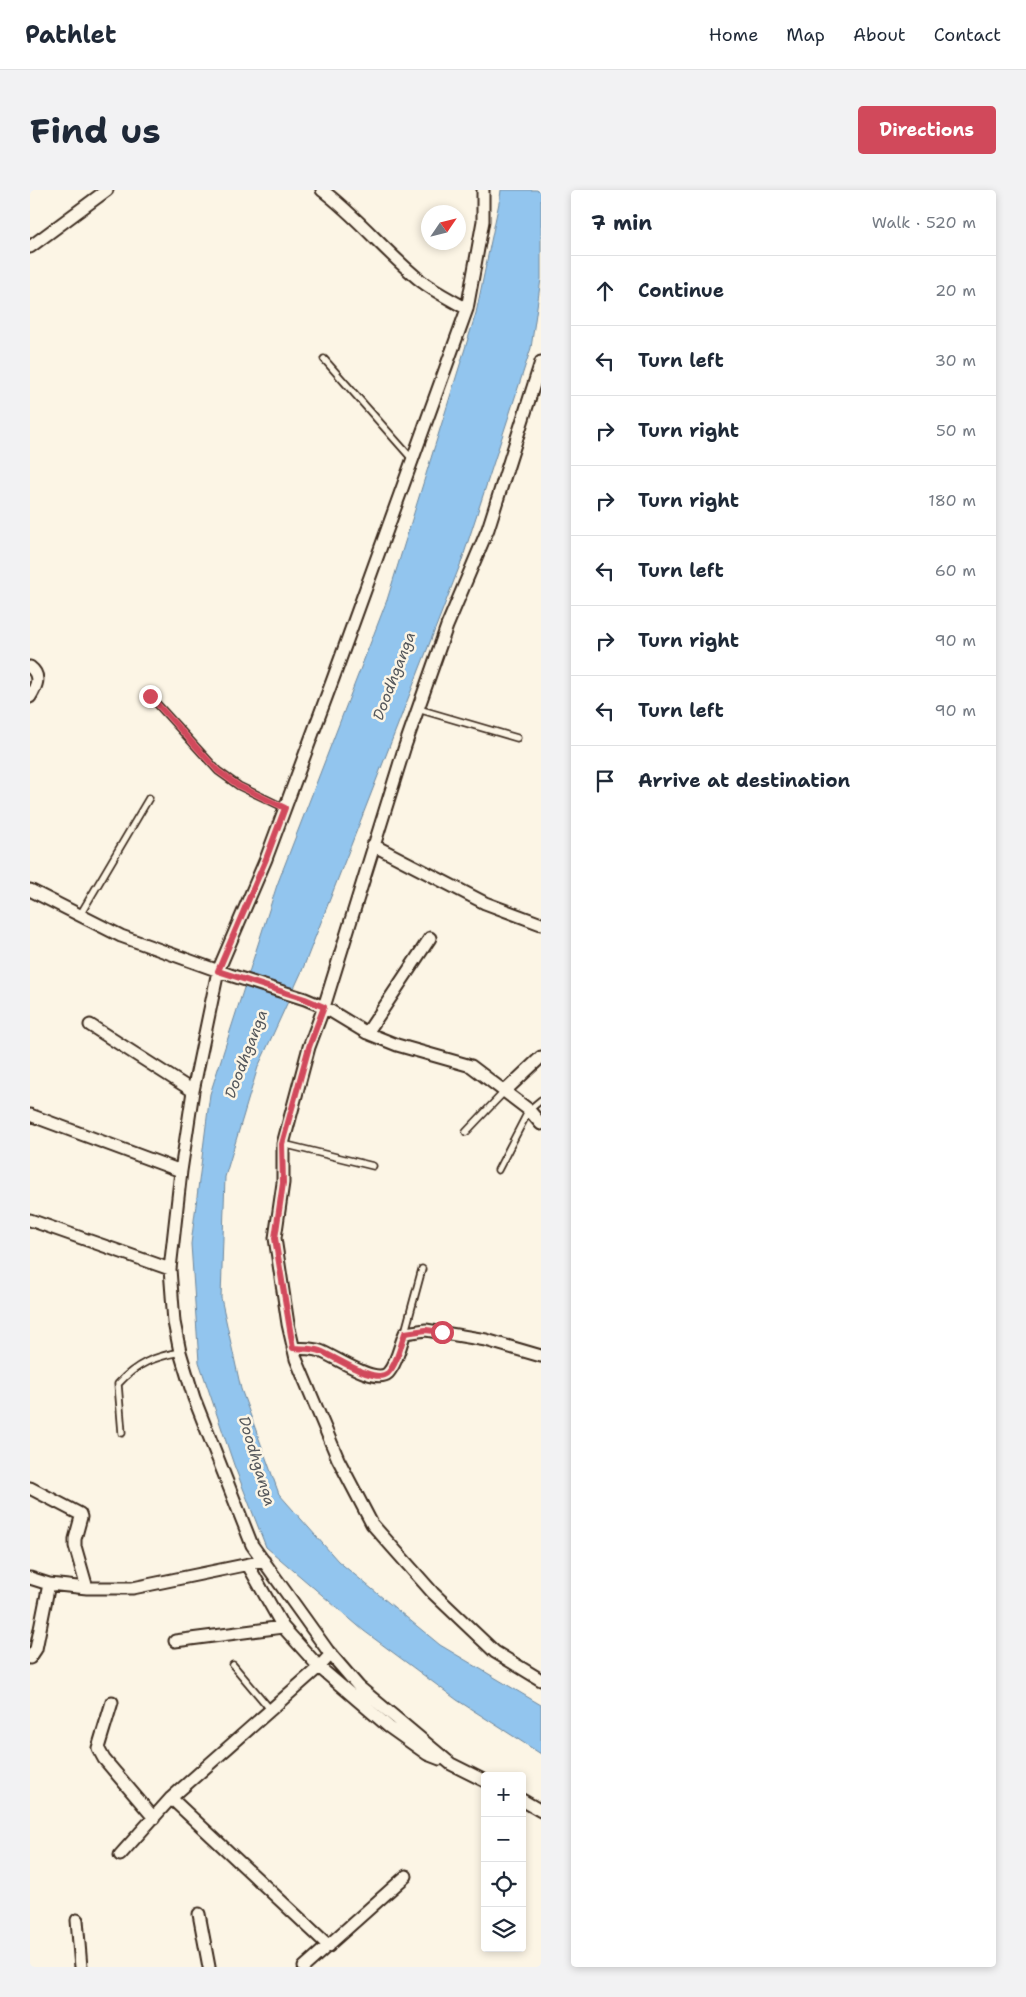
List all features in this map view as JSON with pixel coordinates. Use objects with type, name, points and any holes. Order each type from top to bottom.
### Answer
[{"type":"street","points":[[30,247],[107,190]]},
{"type":"street","points":[[322,190],[341,204],[388,252],[422,282],[467,309]]},
{"type":"street","points":[[451,1764],[359,1687],[331,1654],[252,1544],[194,1398],[180,1352],[174,1322],[170,1269],[181,1171],[193,1091],[218,971],[266,859],[467,309],[483,221],[483,190]]},
{"type":"street","points":[[541,362],[488,529],[448,626],[418,709],[373,845],[324,1007],[309,1047],[282,1144],[283,1183],[275,1238],[293,1348],[338,1459],[372,1524],[433,1593],[495,1652],[541,1680]]},
{"type":"street","points":[[30,667],[37,676],[37,682],[30,697]]},
{"type":"street","points":[[373,845],[485,903],[541,924]]},
{"type":"street","points":[[30,890],[121,936],[218,971],[305,999],[324,1007],[367,1033],[434,1057],[471,1066],[529,1110],[541,1124]]},
{"type":"street","points":[[367,1033],[430,938]]},
{"type":"street","points":[[90,1025],[193,1091]]},
{"type":"street","points":[[505,1091],[541,1057]]},
{"type":"street","points":[[30,1115],[181,1171]]},
{"type":"street","points":[[30,1220],[170,1269]]},
{"type":"street","points":[[293,1348],[319,1350],[370,1375],[380,1376],[388,1372],[405,1333],[426,1330],[486,1340],[541,1356]]},
{"type":"street","points":[[30,1488],[80,1514],[75,1546],[87,1588]]},
{"type":"street","points":[[30,1578],[49,1584],[87,1588],[133,1588],[264,1561]]},
{"type":"street","points":[[248,1565],[283,1627],[319,1667],[389,1727],[427,1754],[481,1779]]},
{"type":"street","points":[[32,1652],[49,1584]]},
{"type":"street","points":[[175,1641],[283,1627]]},
{"type":"street","points":[[120,1855],[171,1798],[270,1708],[319,1667],[331,1654]]},
{"type":"street","points":[[112,1702],[98,1748],[104,1759],[154,1818]]},
{"type":"street","points":[[171,1798],[329,1946]]},
{"type":"street","points":[[526,1802],[541,1811]]},
{"type":"street","points":[[304,1967],[406,1876]]},
{"type":"street","points":[[198,1914],[210,1967]]},
{"type":"street","points":[[77,1920],[81,1967]]},
{"type":"lane","points":[[324,359],[413,460]]},
{"type":"lane","points":[[150,696],[218,771],[239,786],[285,808]]},
{"type":"lane","points":[[418,709],[517,738]]},
{"type":"lane","points":[[80,915],[148,798]]},
{"type":"lane","points":[[466,1132],[505,1091]]},
{"type":"lane","points":[[498,1170],[529,1110],[541,1100]]},
{"type":"lane","points":[[282,1144],[373,1166]]},
{"type":"lane","points":[[405,1333],[422,1269]]},
{"type":"lane","points":[[122,1433],[118,1384],[136,1366],[148,1360],[180,1352]]},
{"type":"lane","points":[[233,1665],[270,1708]]},
{"type":"water","name":"Doodhganga","points":[[501,190],[541,190],[541,279],[531,348],[462,560],[302,971],[258,1067],[225,1177],[221,1298],[241,1389],[279,1494],[338,1561],[440,1645],[541,1705],[541,1754],[457,1700],[364,1631],[266,1547],[234,1465],[199,1362],[191,1244],[210,1094],[277,885],[387,600],[476,313]]},
{"type":"route","points":[[150,696],[218,771],[239,786],[285,808],[266,859],[218,971],[324,1007],[309,1047],[282,1144],[283,1183],[275,1238],[293,1348],[319,1350],[370,1375],[380,1376],[388,1372],[405,1333],[426,1330],[442,1332]]}]
